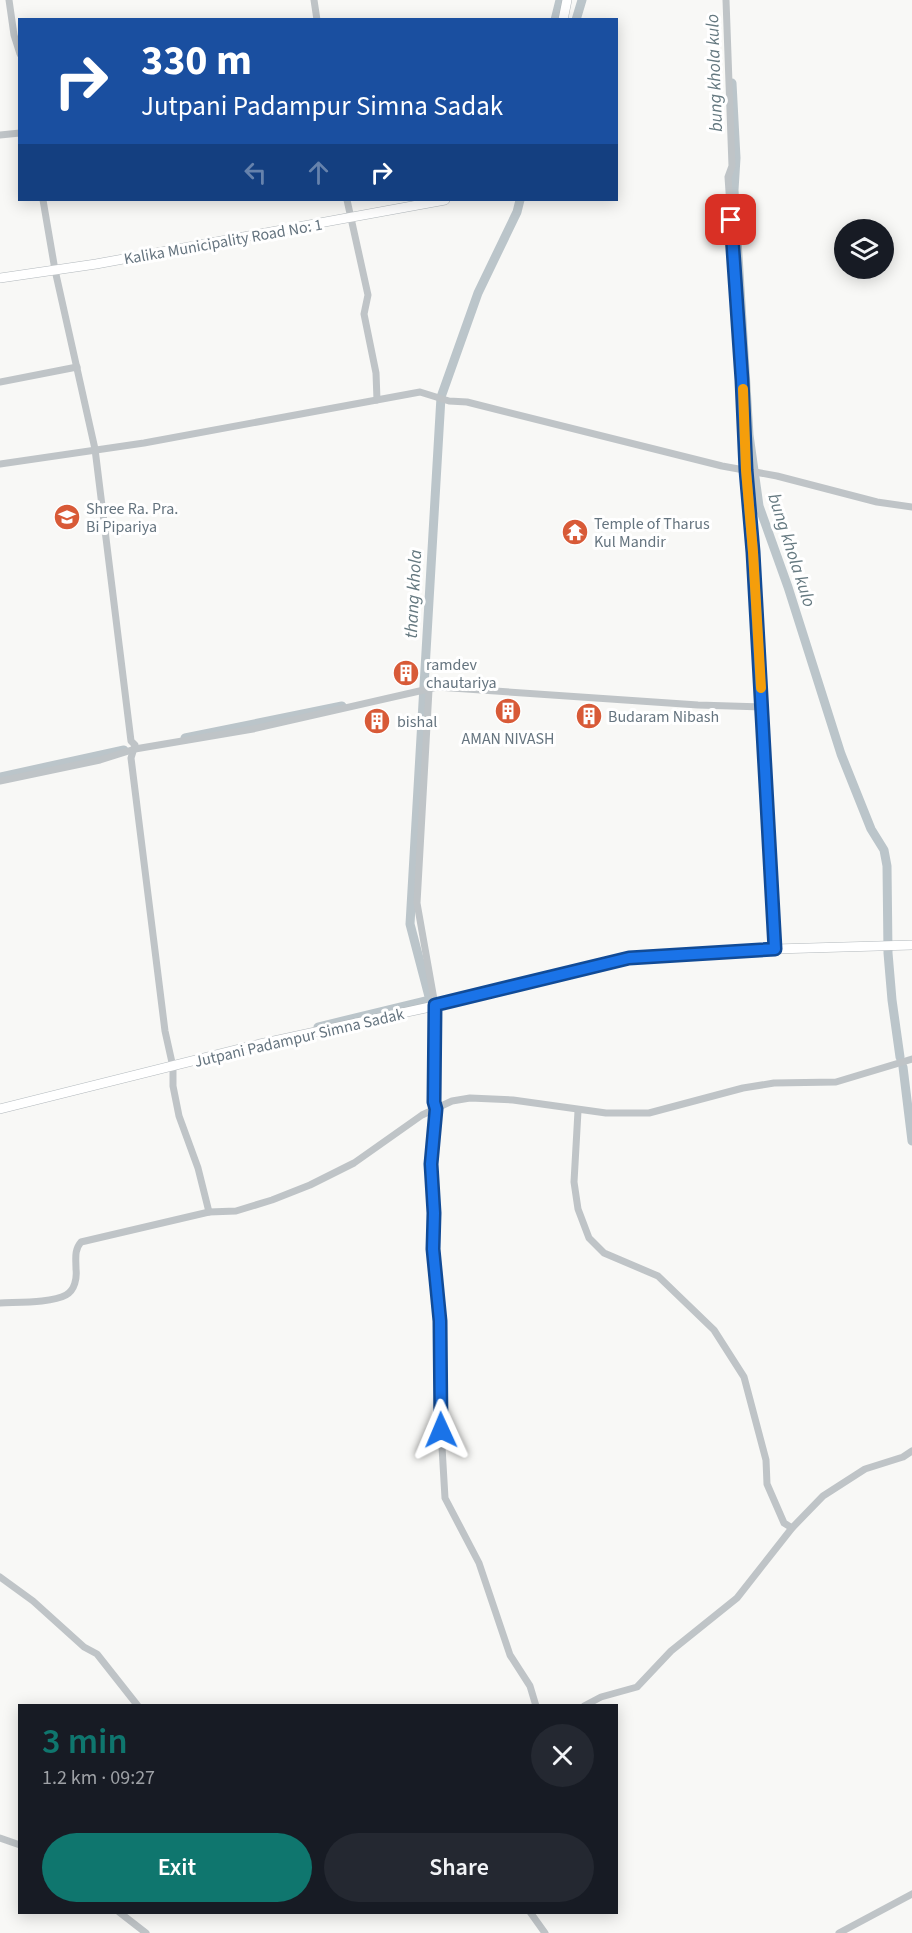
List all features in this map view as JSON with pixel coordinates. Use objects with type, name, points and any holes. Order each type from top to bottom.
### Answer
[{"type":"street","points":[[9,0],[18,48]]},
{"type":"street","points":[[314,0],[317,18]]},
{"type":"street","points":[[564,18],[567,0]]},
{"type":"street","points":[[726,0],[732,166],[728,177],[763,707],[775,949]]},
{"type":"street","points":[[0,135],[18,133]]},
{"type":"street","points":[[43,201],[55,270],[94,449],[120,662],[131,741],[135,748]]},
{"type":"street","points":[[347,201],[368,296],[364,314],[376,373],[377,400]]},
{"type":"street","name":"Kalika Municipality Road No: 1","points":[[0,278],[439,201]]},
{"type":"street","points":[[0,382],[77,367]]},
{"type":"street","points":[[0,464],[144,443],[420,392],[432,397],[467,402],[876,502],[912,507]]},
{"type":"street","points":[[0,781],[100,760],[135,748],[253,729],[437,687],[763,707]]},
{"type":"street","points":[[429,690],[417,903],[435,1005],[434,1102],[436,1109],[431,1164],[434,1213],[433,1249],[440,1321],[441,1430],[445,1498],[479,1563],[510,1655],[530,1686],[535,1704]]},
{"type":"street","points":[[135,748],[131,758],[165,1031],[173,1067],[173,1086],[179,1116],[198,1168],[209,1212]]},
{"type":"street","name":"Jutpani Padampur Simna Sadak","points":[[0,1109],[261,1044],[629,958],[775,949],[912,945]]},
{"type":"street","points":[[0,1303],[36,1302],[66,1294],[74,1287],[77,1277],[75,1255],[81,1242],[209,1212],[236,1210],[272,1200],[310,1185],[354,1162],[422,1115],[453,1101],[470,1098],[513,1100],[578,1111],[649,1113],[699,1098],[774,1083],[836,1082],[912,1059]]},
{"type":"street","points":[[578,1111],[574,1182],[578,1209],[589,1238],[604,1253],[658,1276],[714,1330],[744,1377],[766,1460],[767,1484],[784,1523],[792,1528]]},
{"type":"street","points":[[588,1704],[601,1697],[637,1687],[671,1651],[737,1598],[792,1528],[823,1496],[865,1469],[903,1457],[912,1451]]},
{"type":"street","points":[[0,1577],[33,1601],[84,1647],[97,1654],[136,1704]]},
{"type":"street","points":[[0,1838],[18,1844]]},
{"type":"street","points":[[839,1933],[912,1894]]},
{"type":"street","points":[[122,1914],[146,1933]]},
{"type":"street","points":[[531,1914],[545,1933]]},
{"type":"waterway","points":[[556,18],[560,0]]},
{"type":"waterway","name":"thang khola","points":[[577,18],[582,0]]},
{"type":"waterway","name":"bung khola kulo","points":[[732,83],[736,158],[734,190],[749,435],[759,506],[788,587],[841,754],[871,829],[884,850],[887,866],[888,953],[900,1057]]},
{"type":"waterway","name":"thang khola","points":[[431,1004],[410,924],[441,397],[478,293],[517,212],[520,201]]},
{"type":"waterway","points":[[185,738],[342,706]]},
{"type":"waterway","points":[[0,777],[124,750]]},
{"type":"waterway","points":[[318,1027],[429,1000]]},
{"type":"waterway","name":"bung khola kulo","points":[[903,1067],[912,1141]]},
{"type":"slow traffic","points":[[743,389],[746,470],[761,688]]},
{"type":"place","name":"Shree Ra. Pra. Bi Pipariya","points":[[67,517]]},
{"type":"place","name":"Temple of Tharus Kul Mandir","points":[[575,532]]},
{"type":"place","name":"ramdev chautariya","points":[[406,673]]},
{"type":"place","name":"AMAN NIVASH","points":[[508,711]]},
{"type":"place","name":"Budaram Nibash","points":[[589,716]]},
{"type":"place","name":"bishal","points":[[377,721]]},
{"type":"route","points":[[441,1430],[440,1321],[433,1249],[434,1213],[431,1164],[436,1109],[434,1102],[435,1005],[629,958],[775,949],[771,906],[763,707],[731,220]]}]
